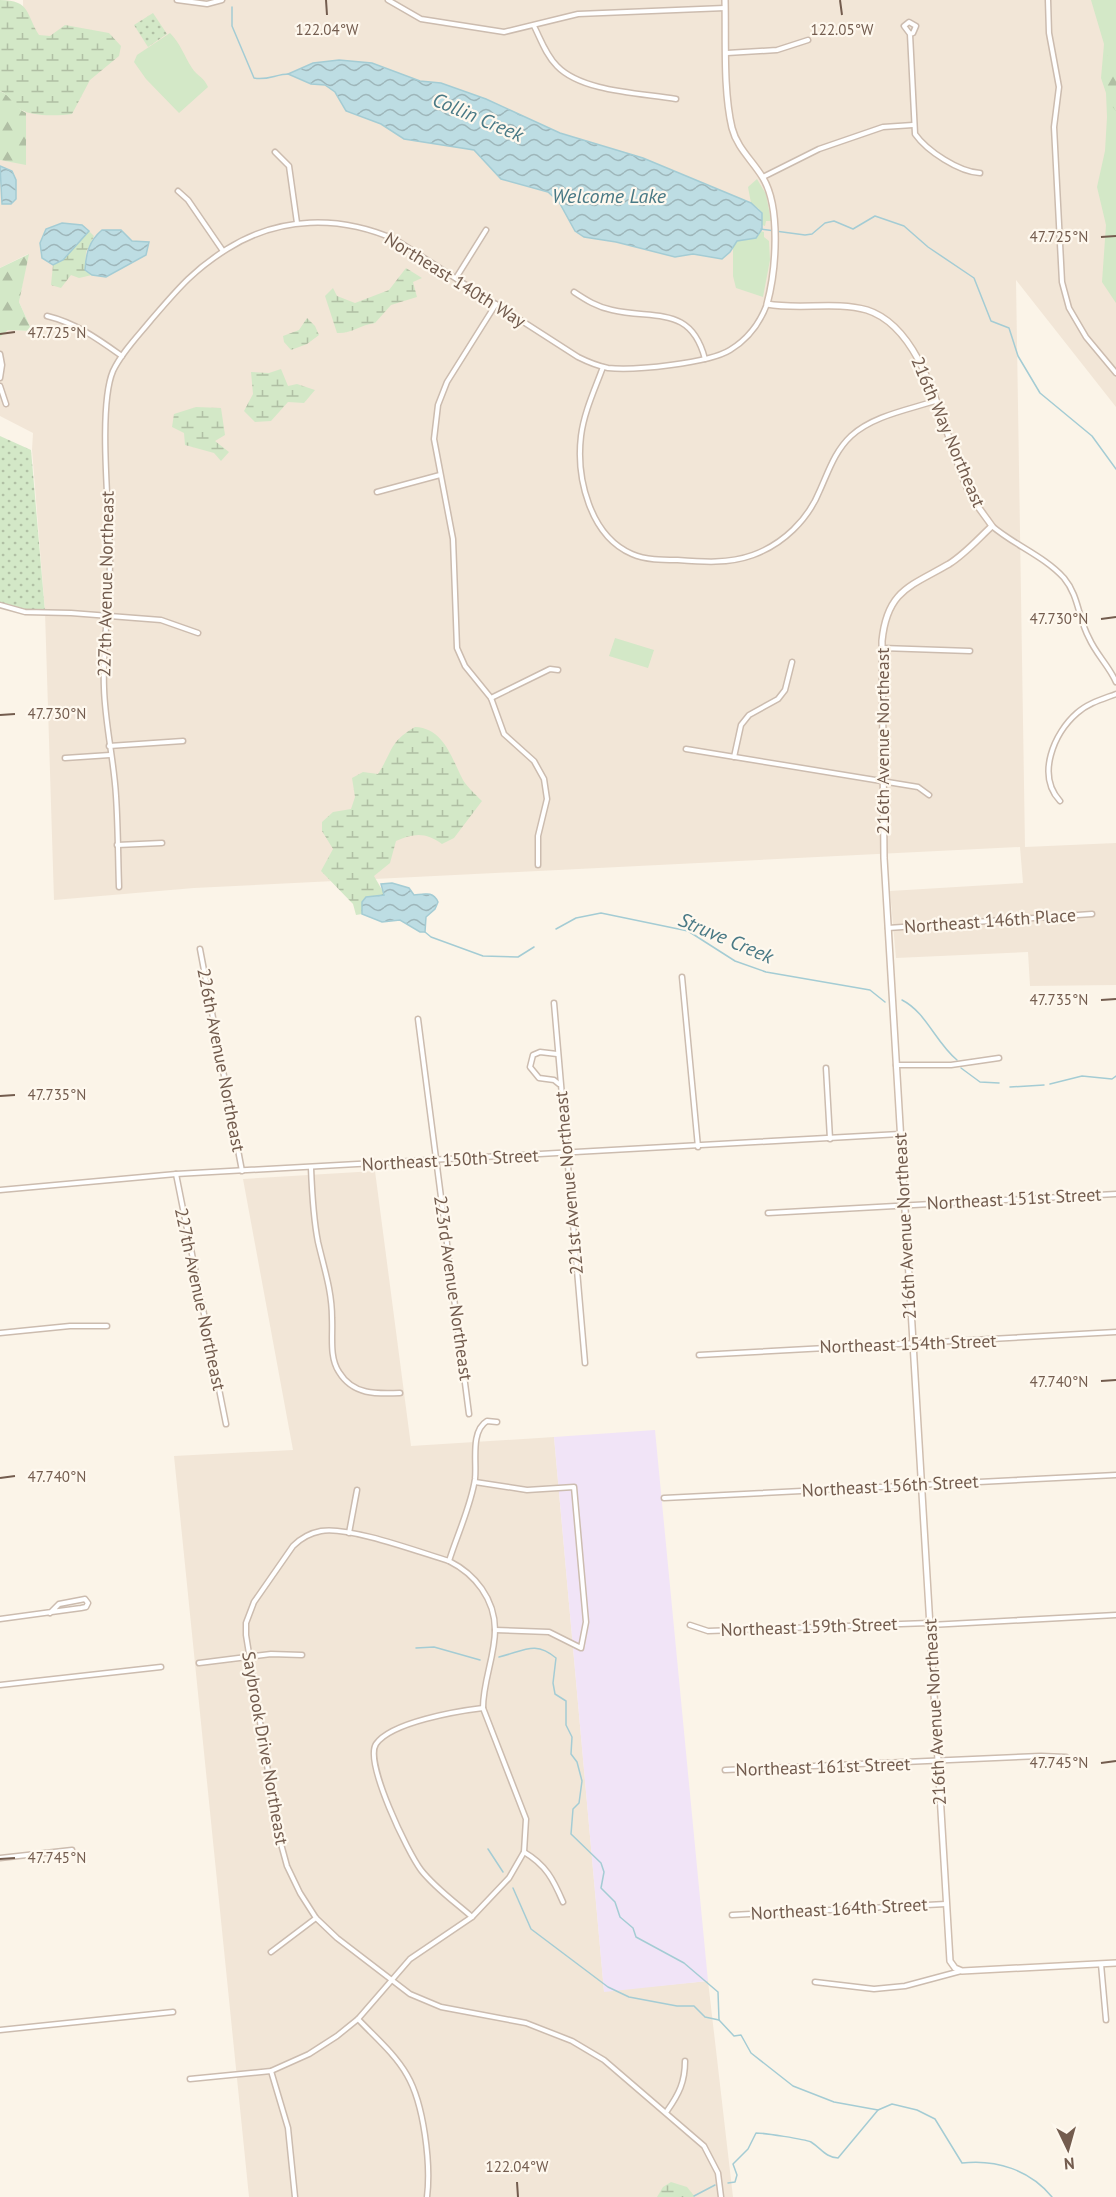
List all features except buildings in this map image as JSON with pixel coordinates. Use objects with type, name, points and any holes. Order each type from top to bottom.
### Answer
[{"type":"street","points":[[177,0],[207,4],[222,0]]},
{"type":"street","points":[[388,0],[413,16],[439,23],[504,32],[579,14],[725,8]]},
{"type":"street","points":[[725,0],[732,129],[744,154],[763,177],[773,203],[773,276],[767,304]]},
{"type":"street","points":[[1048,0],[1049,33],[1059,87],[1054,127],[1062,282],[1070,308],[1086,337],[1116,373]]},
{"type":"street","points":[[534,26],[551,58],[570,77],[584,84],[676,99]]},
{"type":"street","points":[[910,34],[913,125],[921,143],[969,172],[980,173]]},
{"type":"street","points":[[727,53],[777,50],[808,40]]},
{"type":"street","points":[[763,177],[819,150],[883,127],[913,125]]},
{"type":"street","points":[[275,152],[289,166],[297,223]]},
{"type":"street","points":[[178,191],[188,200],[224,251]]},
{"type":"street","name":"Northeast 140th Way","points":[[122,356],[187,278],[224,251],[260,232],[297,223],[337,222],[378,232],[403,244],[578,357],[603,367],[631,368],[705,359],[724,353],[746,337],[756,325],[767,304]]},
{"type":"street","points":[[456,278],[486,230]]},
{"type":"street","points":[[574,292],[589,303],[611,310],[664,316],[685,324],[700,340],[705,359]]},
{"type":"street","points":[[496,304],[457,363],[438,405],[434,439],[453,539],[457,648],[465,666],[490,698],[504,734],[526,753],[540,770],[546,787],[546,810],[538,836],[538,865]]},
{"type":"street","name":"216th Way Northeast","points":[[767,304],[788,307],[855,308],[874,313],[899,330],[917,359],[971,495],[992,526],[1009,541],[1052,567],[1064,579],[1077,600],[1089,640],[1116,682]]},
{"type":"street","points":[[47,315],[76,326],[122,356]]},
{"type":"street","points":[[0,354],[2,364],[0,378]]},
{"type":"street","name":"227th Avenue Northeast","points":[[119,887],[116,794],[104,687],[110,564],[106,400],[113,372],[122,356]]},
{"type":"street","points":[[603,367],[585,418],[580,456],[586,495],[603,529],[618,546],[642,557],[717,562],[753,555],[769,548],[801,523],[819,493],[836,454],[852,435],[873,421],[935,401]]},
{"type":"street","points":[[0,386],[6,404]]},
{"type":"street","points":[[377,492],[440,475]]},
{"type":"street","name":"216th Avenue Northeast","points":[[962,1971],[954,1968],[950,1961],[912,1343],[888,928],[883,781],[882,648],[888,614],[902,592],[923,576],[955,560],[992,526]]},
{"type":"street","points":[[0,605],[25,612],[160,620],[198,633]]},
{"type":"street","points":[[882,648],[970,651]]},
{"type":"street","points":[[734,757],[741,725],[749,715],[778,699],[785,690],[792,662]]},
{"type":"street","points":[[490,698],[550,669],[558,669]]},
{"type":"street","points":[[1060,801],[1050,785],[1050,760],[1058,736],[1078,712],[1116,694]]},
{"type":"street","points":[[109,746],[183,741]]},
{"type":"street","points":[[686,749],[918,787],[929,795]]},
{"type":"street","points":[[65,758],[110,755]]},
{"type":"street","points":[[117,845],[162,843]]},
{"type":"street","name":"Northeast 146th Place","points":[[888,928],[1092,914]]},
{"type":"street","name":"226th Avenue Northeast","points":[[200,949],[242,1171]]},
{"type":"street","points":[[682,977],[698,1147]]},
{"type":"street","name":"221st Avenue Northeast","points":[[554,1003],[585,1363]]},
{"type":"street","name":"223rd Avenue Northeast","points":[[418,1019],[470,1414]]},
{"type":"street","points":[[557,1054],[540,1052],[533,1055],[530,1067],[539,1078],[554,1080],[560,1084]]},
{"type":"street","points":[[896,1065],[951,1065],[999,1058]]},
{"type":"street","points":[[826,1068],[830,1139]]},
{"type":"street","name":"Northeast 150th Street","points":[[0,1190],[176,1174],[698,1147],[900,1134]]},
{"type":"street","points":[[311,1168],[318,1241],[332,1305],[332,1356],[335,1365],[348,1383],[357,1390],[373,1394],[400,1393]]},
{"type":"street","name":"227th Avenue Northeast","points":[[176,1174],[226,1424]]},
{"type":"street","name":"Northeast 151st Street","points":[[768,1213],[1116,1194]]},
{"type":"street","points":[[0,1333],[69,1326],[107,1326]]},
{"type":"street","name":"Northeast 154th Street","points":[[699,1355],[1116,1332]]},
{"type":"street","points":[[449,1561],[475,1482],[475,1446],[480,1431],[487,1421],[497,1422]]},
{"type":"street","name":"Northeast 156th Street","points":[[664,1498],[1116,1475]]},
{"type":"street","points":[[475,1482],[527,1490],[574,1487],[586,1622],[581,1648],[549,1632],[495,1630]]},
{"type":"street","points":[[190,2079],[271,2071],[309,2054],[358,2019],[411,1959],[472,1917],[509,1878],[524,1852],[526,1826],[522,1806],[483,1708],[483,1692],[495,1630],[492,1612],[482,1588],[467,1571],[449,1561],[349,1533],[357,1490]]},
{"type":"street","name":"Saybrook Drive Northeast","points":[[349,1533],[323,1530],[300,1539],[252,1606],[246,1623],[248,1657],[278,1833],[287,1866],[300,1893],[316,1918],[337,1938],[410,1994],[441,2007],[526,2023],[572,2041],[604,2060],[690,2131],[710,2154],[718,2173],[721,2197]]},
{"type":"street","points":[[0,1619],[50,1613],[86,1607],[88,1603],[85,1599],[59,1604],[50,1613]]},
{"type":"street","name":"Northeast 159th Street","points":[[690,1626],[708,1631],[1116,1615]]},
{"type":"street","points":[[199,1663],[248,1657],[302,1655]]},
{"type":"street","points":[[0,1685],[161,1667]]},
{"type":"street","points":[[472,1917],[423,1873],[409,1852],[375,1767],[373,1751],[382,1738],[405,1727],[438,1715],[483,1708]]},
{"type":"street","name":"Northeast 161st Street","points":[[725,1770],[1041,1756],[1066,1757]]},
{"type":"street","points":[[0,1858],[72,1850]]},
{"type":"street","points":[[524,1852],[540,1861],[550,1872],[563,1902]]},
{"type":"street","name":"Northeast 164th Street","points":[[732,1915],[946,1904]]},
{"type":"street","points":[[271,1952],[316,1918]]},
{"type":"street","points":[[815,1982],[874,1989],[905,1986],[962,1971],[1116,1962]]},
{"type":"street","points":[[1101,1963],[1106,2020]]},
{"type":"street","points":[[0,2030],[173,2012]]},
{"type":"street","points":[[358,2019],[391,2055],[416,2091],[430,2175],[428,2197]]},
{"type":"street","points":[[666,2110],[679,2094],[685,2079],[685,2061]]},
{"type":"street","points":[[271,2071],[288,2128],[295,2197]]},
{"type":"shaded area","points":[[23,0],[1116,0],[1116,407],[1016,280],[1025,847],[1116,843],[1116,985],[1030,986],[1028,952],[896,958],[890,891],[1023,883],[1020,847],[194,888],[54,900],[45,612],[32,450],[33,433],[0,416],[0,337],[8,330],[32,331],[19,302],[28,254],[0,268],[0,160],[26,164]]},
{"type":"shaded area","points":[[375,1171],[411,1446],[554,1437],[604,1991],[708,1981],[733,2197],[249,2197],[174,1456],[293,1450],[243,1179]]},
{"type":"shaded area","points":[[655,1430],[708,1981],[604,1992],[554,1437]]},
{"type":"green space","points":[[0,0],[23,6],[39,35],[50,36],[65,25],[109,33],[121,46],[119,56],[90,80],[72,114],[28,113],[17,107],[0,91]]},
{"type":"green space","points":[[1091,0],[1116,0],[1116,303],[1102,282],[1106,225],[1097,187],[1105,151],[1107,117],[1106,93],[1101,78],[1104,44]]},
{"type":"green space","points":[[153,13],[167,34],[148,47],[134,25]]},
{"type":"green space","points":[[170,33],[192,68],[208,87],[179,113],[146,79],[134,62],[137,55]]},
{"type":"green space","points":[[1107,53],[1116,79],[1116,111],[1107,100],[1108,94],[1102,79],[1104,55]]},
{"type":"green space","points":[[0,91],[26,113],[26,165],[0,160]]},
{"type":"green space","points":[[757,179],[766,194],[771,221],[766,221],[765,226],[762,225],[759,209],[751,203],[748,187]]},
{"type":"green space","points":[[89,231],[94,236],[86,252],[85,269],[92,275],[79,278],[71,275],[61,288],[51,285],[53,265],[63,260]]},
{"type":"green space","points":[[760,231],[764,232],[764,237],[769,241],[770,260],[763,297],[736,288],[733,276],[733,245],[737,241],[756,238]]},
{"type":"green space","points":[[29,254],[19,302],[32,331],[8,330],[0,337],[0,268]]},
{"type":"green space","points":[[406,268],[422,278],[413,282],[417,297],[391,305],[375,323],[337,333],[325,296],[333,288],[337,296],[355,303],[389,290]]},
{"type":"green space","points":[[307,318],[315,326],[319,335],[307,344],[291,350],[284,342],[283,336],[299,330]]},
{"type":"green space","points":[[281,369],[288,386],[297,384],[315,390],[304,403],[288,402],[271,421],[255,422],[244,411],[253,394],[251,372],[269,373]]},
{"type":"green space","points":[[196,407],[221,408],[225,435],[215,441],[229,452],[221,461],[214,453],[185,445],[184,433],[172,427],[174,414]]},
{"type":"green space","points":[[0,436],[31,450],[45,612],[25,612],[0,605]]},
{"type":"green space","points":[[615,638],[654,650],[648,668],[609,656]]},
{"type":"green space","points":[[415,727],[425,729],[440,739],[451,754],[463,780],[482,801],[454,838],[442,844],[431,837],[420,835],[396,841],[390,863],[374,876],[385,895],[362,902],[362,914],[356,915],[353,904],[321,871],[333,849],[322,831],[322,822],[333,812],[351,809],[355,797],[352,778],[363,772],[378,774],[396,742]]},
{"type":"green space","points":[[671,2182],[687,2187],[695,2197],[657,2197],[663,2187]]},
{"type":"water","name":"Welcome Lake","points":[[339,60],[372,63],[420,81],[441,83],[486,99],[560,133],[643,158],[751,203],[762,213],[762,229],[756,238],[737,241],[722,259],[693,254],[675,257],[616,242],[584,237],[575,231],[559,202],[548,192],[501,179],[474,150],[404,139],[381,124],[346,111],[335,92],[325,85],[311,84],[288,74],[313,63]]},
{"type":"water","points":[[0,166],[12,171],[16,180],[16,199],[11,204],[2,204]]},
{"type":"water","points":[[62,223],[82,225],[89,231],[63,260],[53,265],[42,258],[40,243],[46,229]]},
{"type":"water","points":[[102,230],[121,230],[132,241],[149,242],[146,255],[106,277],[92,275],[85,270],[87,253],[94,238]]},
{"type":"water","points":[[392,883],[409,888],[414,895],[428,894],[436,898],[438,902],[435,909],[426,917],[425,932],[420,932],[400,920],[382,922],[362,914],[362,902],[366,897],[384,895],[381,884]]},
{"type":"waterway","name":"Collin Creek","points":[[232,7],[232,26],[254,78],[263,79],[289,74]]},
{"type":"waterway","points":[[761,229],[805,235],[812,234],[825,223],[834,221],[853,229],[875,216],[904,226],[928,247],[974,278],[991,321],[1009,328],[1018,356],[1040,393],[1092,436],[1116,469]]},
{"type":"waterway","name":"Struve Creek","points":[[556,929],[576,918],[601,913],[688,931],[735,961],[766,972],[870,990],[885,1002]]},
{"type":"waterway","name":"Struve Creek","points":[[425,932],[431,937],[483,956],[518,957],[534,947]]},
{"type":"waterway","name":"Struve Creek","points":[[902,1000],[918,1012],[957,1060]]},
{"type":"waterway","name":"Struve Creek","points":[[961,1068],[980,1082],[999,1083]]},
{"type":"waterway","name":"Struve Creek","points":[[1050,1084],[1082,1076],[1112,1079],[1116,1076]]},
{"type":"waterway","name":"Struve Creek","points":[[1010,1087],[1044,1085]]},
{"type":"waterway","points":[[416,1648],[434,1647],[480,1660]]},
{"type":"waterway","points":[[499,1657],[535,1648],[542,1649],[556,1658],[553,1683],[555,1694],[566,1701],[566,1725],[572,1737],[571,1754],[577,1762],[582,1781],[579,1803],[573,1809],[571,1834],[601,1863],[604,1872],[601,1888],[615,1902],[620,1917],[633,1928],[636,1937],[684,1963],[718,1992],[719,2020],[734,2036],[741,2035],[751,2053],[793,2086],[834,2102],[878,2110],[892,2104],[917,2110],[935,2119],[962,2163],[987,2163],[1012,2168],[1033,2180],[1052,2197]]},
{"type":"waterway","points":[[488,1849],[503,1872]]},
{"type":"waterway","points":[[513,1888],[531,1929],[608,1987],[629,1997],[677,2006],[694,2006],[705,2017],[719,2020]]},
{"type":"waterway","points":[[728,2183],[735,2182],[737,2175],[733,2164],[748,2149],[756,2133],[811,2142],[827,2154],[838,2158],[878,2110]]},
{"type":"waterway","points":[[694,2196],[715,2185]]}]
